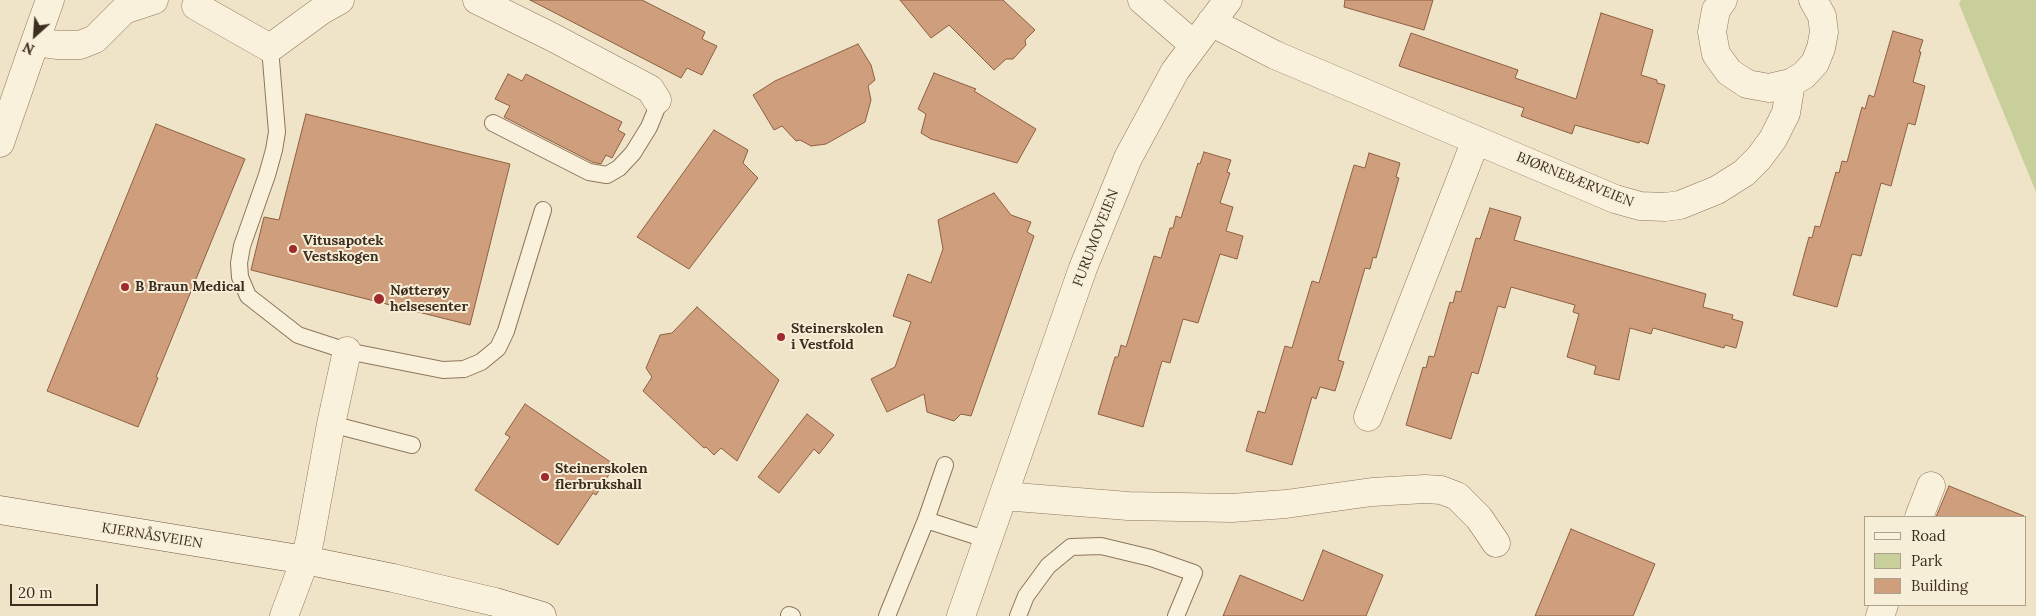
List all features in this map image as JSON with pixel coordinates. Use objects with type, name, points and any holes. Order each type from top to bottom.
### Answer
[{"type":"street","points":[[0,143],[50,0]]},
{"type":"street","points":[[35,42],[80,45],[95,39],[124,10],[154,0]]},
{"type":"street","points":[[168,0],[197,3],[270,48],[322,10],[340,0]]},
{"type":"street","points":[[477,0],[552,36],[650,89],[657,100]]},
{"type":"street","points":[[1142,0],[1194,45]]},
{"type":"street","name":"FURUMOVEIEN","points":[[961,616],[1083,268],[1128,158],[1157,101],[1175,71],[1228,0]]},
{"type":"street","points":[[1723,0],[1716,10],[1712,32],[1716,54],[1729,72],[1747,84],[1769,88],[1791,83],[1804,75],[1815,63],[1821,48],[1824,32],[1822,16],[1815,1]]},
{"type":"street","name":"BJØRNEBÆRVEIEN","points":[[1211,22],[1275,55],[1615,198],[1640,206],[1664,207],[1680,205],[1717,190],[1744,173],[1759,158],[1773,139],[1786,113],[1791,83]]},
{"type":"street","points":[[1368,417],[1476,140]]},
{"type":"street","points":[[284,616],[305,560],[310,540],[330,424],[348,351]]},
{"type":"street","points":[[1919,516],[1931,486]]},
{"type":"street","points":[[1003,496],[1128,506],[1232,508],[1286,504],[1372,492],[1425,488],[1441,490],[1456,496],[1479,518],[1496,544]]},
{"type":"street","name":"KJERNÅSVEIEN","points":[[0,510],[305,560],[495,602],[542,616]]},
{"type":"lane","points":[[270,48],[277,132],[268,175],[242,246],[239,264],[240,277],[248,296],[298,335],[348,351],[442,370],[464,369],[481,362],[498,348],[506,331],[543,210]]},
{"type":"lane","points":[[493,123],[589,172],[607,175],[619,168],[632,153],[649,127],[656,110],[657,100]]},
{"type":"lane","points":[[330,424],[412,445]]},
{"type":"lane","points":[[887,616],[926,520],[945,464]]},
{"type":"lane","points":[[926,520],[988,540]]},
{"type":"lane","points":[[1018,616],[1026,596],[1048,566],[1072,548],[1101,546],[1151,558],[1194,573],[1176,616]]},
{"type":"green space","points":[[1961,0],[2036,0],[2036,192],[1959,4]]},
{"type":"building","points":[[530,0],[642,0],[705,32],[702,39],[717,46],[702,75],[687,68],[681,78]]},
{"type":"building","points":[[900,0],[1003,0],[1035,30],[1025,40],[1026,45],[1013,59],[1006,59],[994,70],[949,25],[931,38]]},
{"type":"building","points":[[1345,0],[1433,0],[1424,30],[1344,7]]},
{"type":"building","points":[[1601,13],[1653,30],[1641,75],[1657,80],[1657,83],[1665,85],[1648,144],[1575,125],[1572,134],[1521,116],[1524,108],[1399,66],[1411,33],[1518,70],[1515,78],[1576,99]]},
{"type":"building","points":[[1893,31],[1923,40],[1913,82],[1925,86],[1915,125],[1908,123],[1891,186],[1881,183],[1861,256],[1852,254],[1837,307],[1793,295],[1809,237],[1812,238],[1815,226],[1820,227],[1836,172],[1839,173],[1842,161],[1847,162],[1862,107],[1865,109],[1869,95],[1874,97]]},
{"type":"building","points":[[858,44],[871,65],[875,80],[868,86],[871,100],[865,122],[826,144],[811,146],[800,140],[796,141],[782,126],[774,130],[753,95],[775,81]]},
{"type":"building","points":[[934,73],[976,89],[974,91],[1036,129],[1017,163],[931,139],[921,133],[926,114],[918,109]]},
{"type":"building","points":[[508,74],[522,81],[526,74],[622,122],[618,130],[625,134],[612,158],[606,155],[601,164],[592,162],[504,117],[510,106],[495,99]]},
{"type":"building","points":[[306,114],[510,164],[470,325],[251,270],[264,217],[279,220]]},
{"type":"building","points":[[156,124],[245,159],[156,377],[158,378],[138,427],[47,391]]},
{"type":"building","points":[[714,130],[748,150],[743,163],[758,178],[689,269],[637,237]]},
{"type":"building","points":[[1204,152],[1231,160],[1227,172],[1230,173],[1220,203],[1233,207],[1226,231],[1243,236],[1237,259],[1220,254],[1198,323],[1183,319],[1170,363],[1162,361],[1143,427],[1098,414],[1115,357],[1118,357],[1121,345],[1126,347],[1154,256],[1161,258],[1170,228],[1173,228],[1176,216],[1181,218],[1198,163],[1200,164]]},
{"type":"building","points":[[1369,153],[1400,163],[1396,177],[1399,178],[1376,258],[1373,257],[1370,269],[1365,268],[1338,360],[1344,362],[1335,391],[1320,387],[1316,399],[1312,397],[1292,465],[1246,451],[1258,411],[1265,413],[1285,346],[1292,348],[1312,281],[1319,283],[1354,165],[1365,168]]},
{"type":"building","points":[[994,193],[1011,215],[1031,222],[1027,232],[1034,236],[971,416],[961,414],[954,421],[927,412],[924,394],[887,412],[871,379],[895,367],[911,322],[893,316],[908,274],[931,283],[943,249],[938,220]]},
{"type":"building","points":[[1490,208],[1521,217],[1514,240],[1706,294],[1703,307],[1733,315],[1732,319],[1743,322],[1736,348],[1725,345],[1724,348],[1653,328],[1651,334],[1630,328],[1619,380],[1594,374],[1596,366],[1567,357],[1579,314],[1573,312],[1575,305],[1511,287],[1505,308],[1498,306],[1478,374],[1472,372],[1451,439],[1406,425],[1423,367],[1426,368],[1429,356],[1434,357],[1450,302],[1453,303],[1456,291],[1461,292],[1476,238],[1480,239]]},
{"type":"building","points":[[697,307],[779,380],[737,461],[721,448],[714,455],[706,447],[704,448],[643,391],[652,377],[646,368],[660,335],[672,333]]},
{"type":"building","name":"Steinerskolen flerbrukshall","points":[[525,404],[615,465],[596,495],[593,493],[558,545],[475,490],[510,437],[505,434]]},
{"type":"building","points":[[807,414],[834,435],[819,454],[814,449],[779,493],[758,477]]},
{"type":"building","points":[[1949,486],[2024,516],[1936,516]]},
{"type":"building","points":[[1571,529],[1655,564],[1633,616],[1535,616]]},
{"type":"building","points":[[1323,550],[1383,575],[1366,616],[1223,616],[1240,575],[1303,601]]},
{"type":"place","name":"Vitusapotek Vestskogen","points":[[293,249]]},
{"type":"place","name":"B Braun Medical","points":[[125,287]]},
{"type":"place","name":"Nøtterøy helsesenter","points":[[379,299]]},
{"type":"place","name":"Steinerskolen i Vestfold","points":[[781,337]]},
{"type":"place","name":"Steinerskolen flerbrukshall","points":[[545,477]]}]
